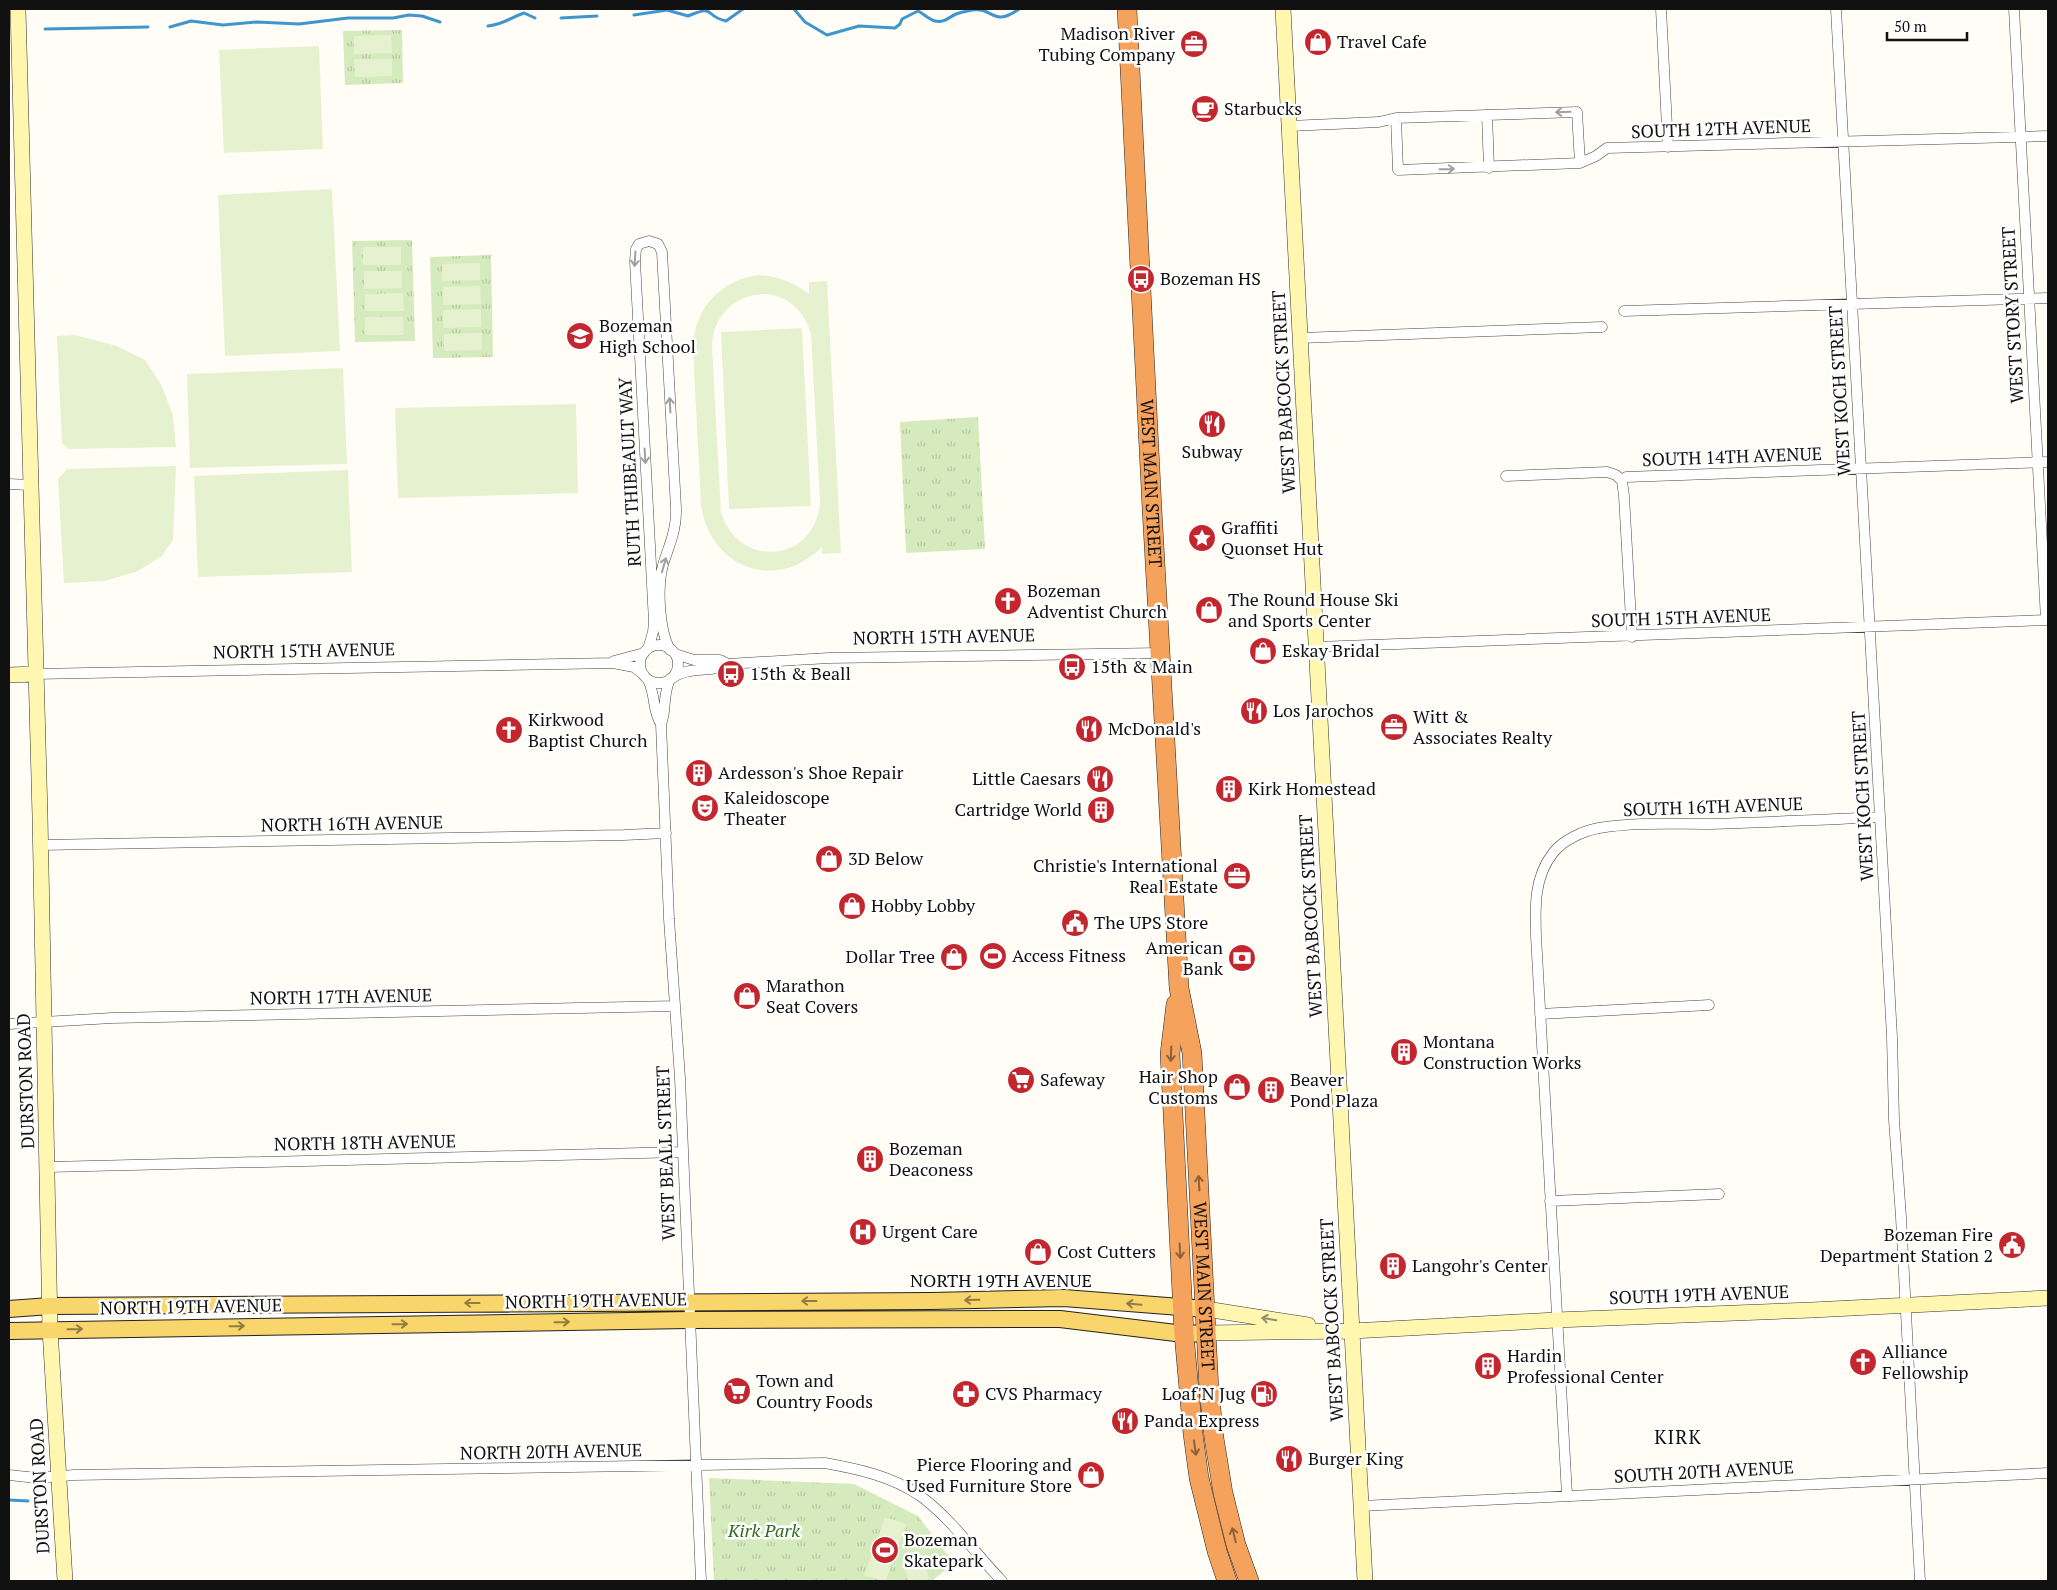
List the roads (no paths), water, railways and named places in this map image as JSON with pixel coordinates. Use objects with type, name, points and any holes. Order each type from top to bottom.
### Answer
[{"type":"highway","name":"WEST MAIN STREET","points":[[1127,9],[1178,988],[1192,1053],[1209,1390],[1219,1474],[1236,1544],[1249,1581]]},
{"type":"highway","name":"WEST MAIN STREET","points":[[1178,988],[1170,1054],[1184,1334],[1198,1478],[1227,1581]]},
{"type":"main road","name":"DURSTON ROAD","points":[[18,9],[48,1167],[50,1329],[65,1581]]},
{"type":"main road","name":"WEST BABCOCK STREET","points":[[1283,9],[1365,1581]]},
{"type":"main road","name":"NORTH 15TH AVENUE","points":[[9,675],[35,674]]},
{"type":"main road","name":"NORTH 19TH AVENUE","points":[[9,1309],[50,1306],[931,1301],[1064,1298],[1182,1308]]},
{"type":"main road","name":"SOUTH 19TH AVENUE","points":[[1184,1334],[1352,1331],[2048,1298]]},
{"type":"main road","name":"SOUTH 19TH AVENUE","points":[[1182,1308],[1206,1309],[1352,1331]]},
{"type":"main road","name":"NORTH 19TH AVENUE","points":[[9,1331],[689,1320],[1060,1318],[1184,1334]]},
{"type":"street","points":[[1661,9],[1668,147]]},
{"type":"street","name":"WEST KOCH STREET","points":[[1836,9],[1880,817],[1894,1120],[1906,1304],[1913,1479],[1920,1581]]},
{"type":"street","name":"WEST STORY STREET","points":[[2014,9],[2047,620]]},
{"type":"street","points":[[1289,126],[1378,122],[1396,118],[1577,112],[1580,163]]},
{"type":"street","points":[[1487,116],[1489,168]]},
{"type":"street","name":"SOUTH 12TH AVENUE","points":[[1396,118],[1398,170],[1580,163],[1596,156],[1607,148],[2048,136]]},
{"type":"street","name":"RUTH THIBEAULT WAY","points":[[646,651],[654,632],[654,622],[635,261],[636,249],[640,244],[649,241],[658,244],[662,252],[676,529],[664,563],[661,578],[663,630],[665,641],[672,652]]},
{"type":"street","points":[[1624,310],[2048,298]]},
{"type":"street","points":[[1300,338],[1602,327]]},
{"type":"street","name":"SOUTH 14TH AVENUE","points":[[1626,477],[2048,462]]},
{"type":"street","points":[[1506,476],[1607,472],[1616,475],[1622,482],[1632,637]]},
{"type":"street","points":[[9,484],[30,485]]},
{"type":"street","name":"SOUTH 15TH AVENUE","points":[[1316,647],[1632,637],[2047,620]]},
{"type":"street","points":[[659,646],[672,652],[677,667],[671,679],[660,683],[646,678],[640,664],[646,651],[659,646]]},
{"type":"street","name":"NORTH 15TH AVENUE","points":[[601,664],[646,651]]},
{"type":"street","name":"NORTH 15TH AVENUE","points":[[672,652],[694,660],[720,660],[728,664]]},
{"type":"street","name":"NORTH 15TH AVENUE","points":[[671,679],[685,670],[719,668],[728,664],[838,658],[1160,653]]},
{"type":"street","name":"NORTH 15TH AVENUE","points":[[35,674],[613,663],[634,667],[646,678]]},
{"type":"street","name":"WEST BEALL STREET","points":[[646,678],[654,693],[656,717],[661,724]]},
{"type":"street","name":"WEST BEALL STREET","points":[[671,679],[665,693],[664,716],[661,724],[683,1152],[701,1581]]},
{"type":"street","name":"SOUTH 16TH AVENUE","points":[[1540,1014],[1535,902],[1541,873],[1553,852],[1569,838],[1598,828],[1637,825],[1880,817]]},
{"type":"street","name":"NORTH 16TH AVENUE","points":[[39,846],[595,836],[666,833]]},
{"type":"street","points":[[1567,1495],[1540,1014],[1709,1005]]},
{"type":"street","name":"NORTH 17TH AVENUE","points":[[9,1024],[43,1021],[674,1006]]},
{"type":"street","name":"NORTH 18TH AVENUE","points":[[48,1167],[683,1152]]},
{"type":"street","points":[[1550,1201],[1719,1194]]},
{"type":"street","name":"NORTH 20TH AVENUE","points":[[9,1476],[37,1478],[58,1475],[825,1463],[864,1470],[891,1480],[919,1495],[951,1524],[1002,1581]]},
{"type":"street","name":"SOUTH 20TH AVENUE","points":[[1361,1506],[2048,1473]]},
{"type":"waterway","points":[[634,15],[667,10],[688,16],[707,11],[726,21],[743,9]]},
{"type":"waterway","points":[[794,9],[805,22],[827,35],[859,26],[895,28],[902,19],[918,11],[938,21],[972,10],[985,11],[999,17],[1004,17],[1019,9]]},
{"type":"waterway","points":[[488,26],[524,13],[535,18]]},
{"type":"waterway","points":[[170,27],[191,21],[223,25],[257,22],[299,24],[348,18],[393,18],[409,15],[422,16],[440,22]]},
{"type":"waterway","points":[[561,18],[597,16]]},
{"type":"waterway","points":[[45,29],[148,27]]},
{"type":"waterway","points":[[9,1500],[28,1501]]},
{"type":"place","name":"Travel Cafe","points":[[1318,42]]},
{"type":"place","name":"Madison River Tubing Company","points":[[1194,44]]},
{"type":"place","name":"Starbucks","points":[[1205,109]]},
{"type":"place","name":"Bozeman HS","points":[[1141,279]]},
{"type":"place","name":"Bozeman High School","points":[[580,336]]},
{"type":"place","name":"Subway","points":[[1212,424]]},
{"type":"place","name":"Graffiti Quonset Hut","points":[[1202,538]]},
{"type":"place","name":"Bozeman Adventist Church","points":[[1008,601]]},
{"type":"place","name":"The Round House Ski and Sports Center","points":[[1209,610]]},
{"type":"place","name":"Eskay Bridal","points":[[1263,651]]},
{"type":"place","name":"15th & Main","points":[[1072,667]]},
{"type":"place","name":"15th & Beall","points":[[731,674]]},
{"type":"place","name":"Los Jarochos","points":[[1254,711]]},
{"type":"place","name":"Witt & Associates Realty","points":[[1394,727]]},
{"type":"place","name":"McDonald's","points":[[1089,729]]},
{"type":"place","name":"Kirkwood Baptist Church","points":[[509,730]]},
{"type":"place","name":"Ardesson's Shoe Repair","points":[[699,773]]},
{"type":"place","name":"Little Caesars","points":[[1100,779]]},
{"type":"place","name":"Kirk Homestead","points":[[1229,789]]},
{"type":"place","name":"Kaleidoscope Theater","points":[[705,808]]},
{"type":"place","name":"Cartridge World","points":[[1101,810]]},
{"type":"place","name":"3D Below","points":[[829,859]]},
{"type":"place","name":"Christie's International Real Estate","points":[[1237,876]]},
{"type":"place","name":"Hobby Lobby","points":[[852,906]]},
{"type":"place","name":"The UPS Store","points":[[1075,923]]},
{"type":"place","name":"Access Fitness","points":[[993,956]]},
{"type":"place","name":"Dollar Tree","points":[[954,957]]},
{"type":"place","name":"American Bank","points":[[1242,958]]},
{"type":"place","name":"Marathon Seat Covers","points":[[747,996]]},
{"type":"place","name":"Montana Construction Works","points":[[1404,1052]]},
{"type":"place","name":"Safeway","points":[[1021,1080]]},
{"type":"place","name":"Hair Shop Customs","points":[[1237,1087]]},
{"type":"place","name":"Beaver Pond Plaza","points":[[1271,1090]]},
{"type":"place","name":"Bozeman Deaconess","points":[[870,1159]]},
{"type":"place","name":"Urgent Care","points":[[863,1232]]},
{"type":"place","name":"Bozeman Fire Department Station 2","points":[[2012,1245]]},
{"type":"place","name":"Cost Cutters","points":[[1038,1252]]},
{"type":"place","name":"Langohr's Center","points":[[1393,1266]]},
{"type":"place","name":"Alliance Fellowship","points":[[1863,1362]]},
{"type":"place","name":"Hardin Professional Center","points":[[1488,1366]]},
{"type":"place","name":"Town and Country Foods","points":[[737,1391]]},
{"type":"place","name":"CVS Pharmacy","points":[[966,1394]]},
{"type":"place","name":"Loaf'N Jug","points":[[1264,1394]]},
{"type":"place","name":"Panda Express","points":[[1125,1421]]},
{"type":"place","name":"Burger King","points":[[1289,1459]]},
{"type":"place","name":"Pierce Flooring and Used Furniture Store","points":[[1091,1475]]},
{"type":"place","name":"Bozeman Skatepark","points":[[885,1550]]},
{"type":"district","name":"KIRK","points":[[1678,1437]]},
{"type":"park label","name":"Kirk Park","points":[[764,1531]]}]
